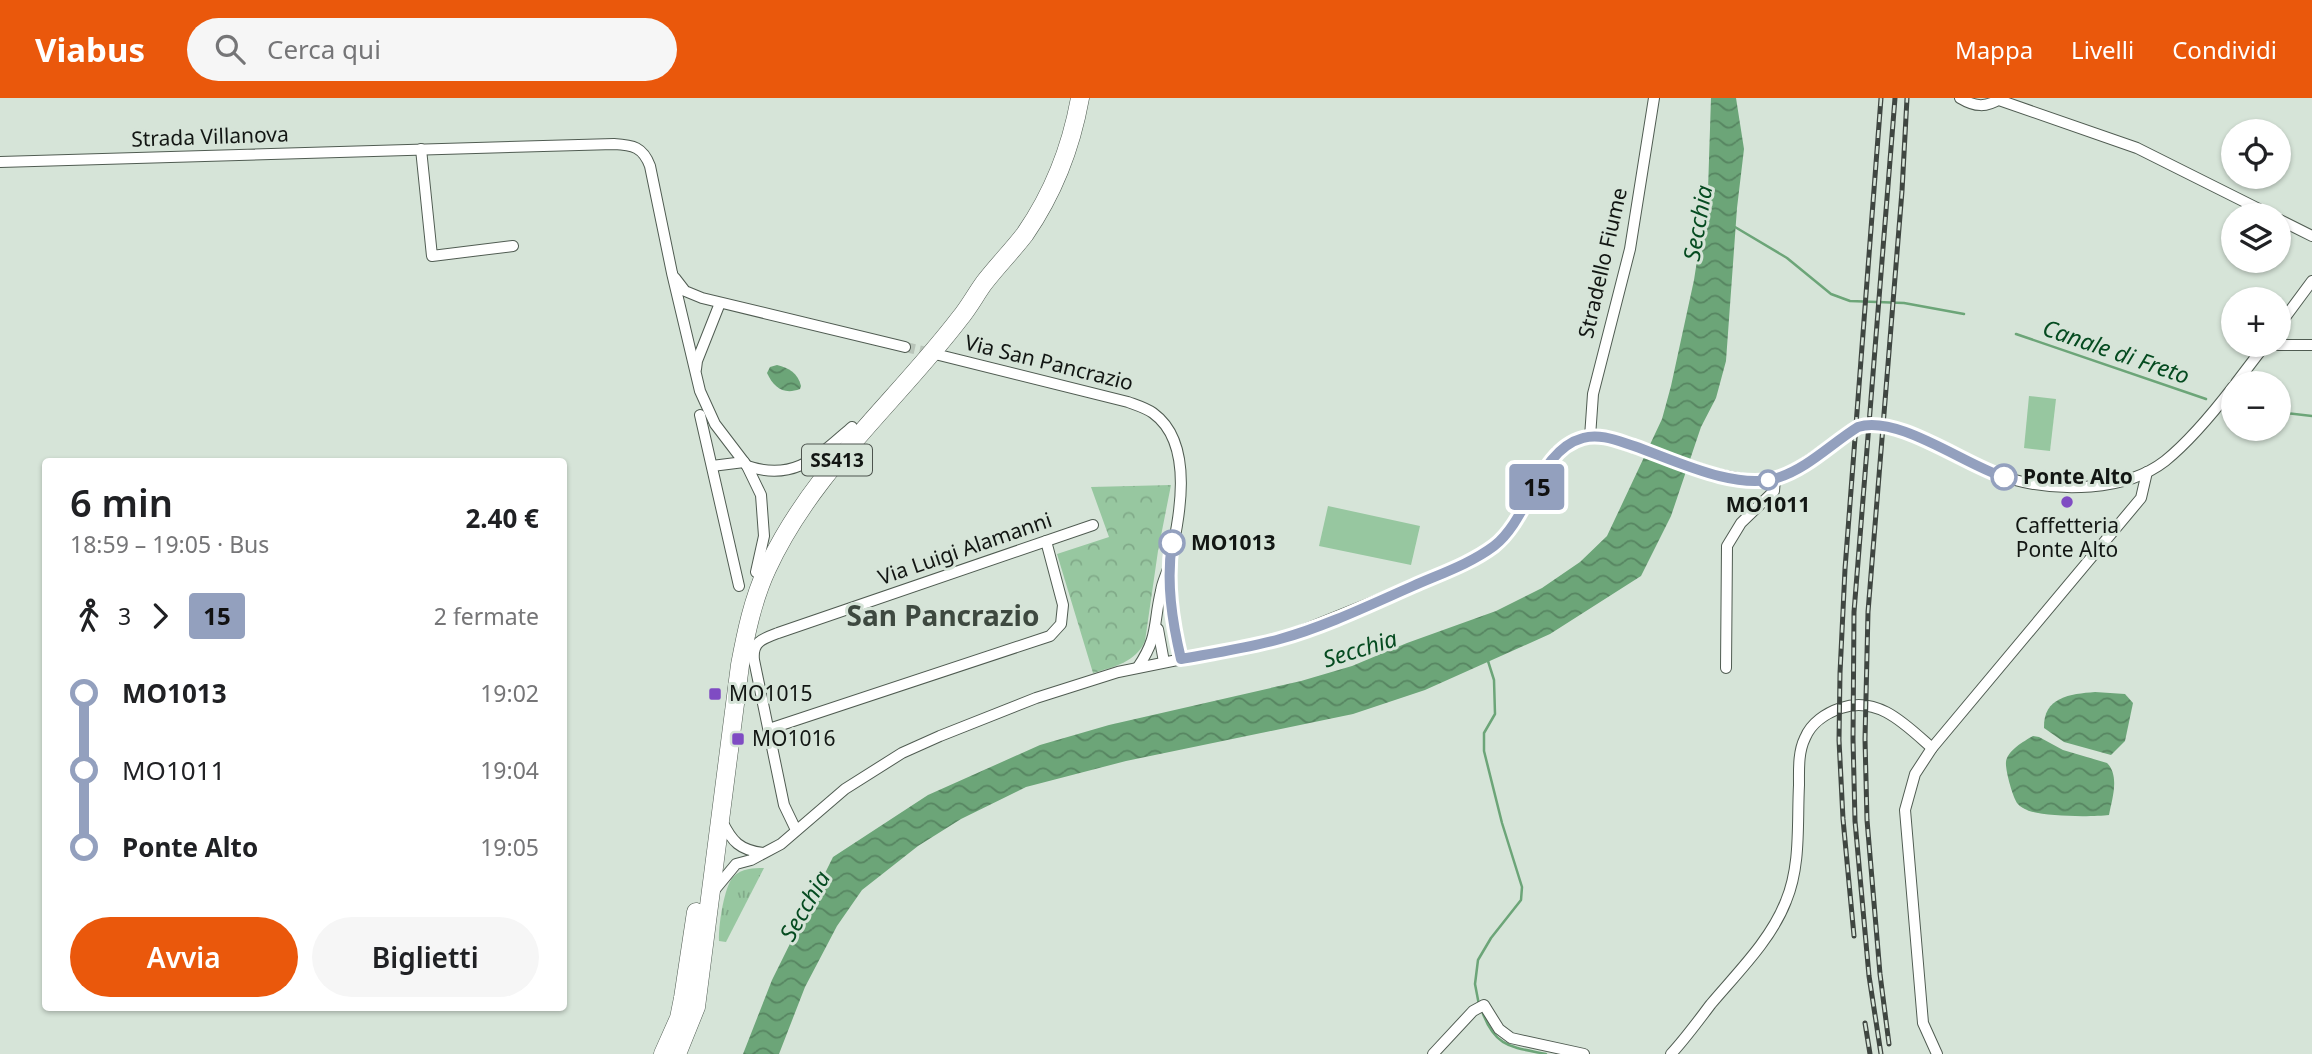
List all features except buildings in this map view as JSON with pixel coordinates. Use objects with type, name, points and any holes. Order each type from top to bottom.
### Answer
[{"type":"main road","name":"SS413","points":[[677,1054],[696,1007],[740,665],[747,626],[766,571],[783,537],[825,475],[960,318],[985,282],[1023,236],[1056,182],[1070,145],[1080,98]]},
{"type":"main road","name":"SS413","points":[[663,1054],[679,1018],[683,998],[728,663],[738,622],[756,572],[774,536],[816,471],[954,312],[985,282]]},
{"type":"street","name":"Stradello Fiume","points":[[1590,437],[1592,394],[1630,249],[1654,98]]},
{"type":"street","points":[[1960,98],[1971,105],[1986,106],[2000,99],[2137,148],[2247,203]]},
{"type":"street","points":[[2021,98],[2035,113]]},
{"type":"street","name":"Strada Villanova","points":[[0,162],[629,145],[639,148],[646,155],[650,166],[672,273]]},
{"type":"street","points":[[421,149],[432,256],[513,246]]},
{"type":"street","points":[[2291,226],[2312,236]]},
{"type":"street","points":[[672,273],[685,291],[720,303],[905,347]]},
{"type":"street","points":[[672,273],[704,402],[715,424],[757,484],[764,514],[764,536],[756,572]]},
{"type":"street","points":[[2291,309],[2312,281]]},
{"type":"street","points":[[696,375],[697,362],[720,303]]},
{"type":"street","points":[[2291,345],[2312,345]]},
{"type":"street","name":"Via San Pancrazio","points":[[939,355],[1128,402],[1150,410],[1172,435],[1181,465],[1180,499],[1168,566],[1160,592],[1157,623],[1151,646],[1138,667]]},
{"type":"street","points":[[2245,371],[2256,357]]},
{"type":"street","points":[[710,895],[736,864],[751,860],[781,844],[845,789],[902,753],[940,736],[1036,698],[1138,667],[1281,639],[1477,557],[1495,545],[1517,521],[1557,452],[1570,443],[1590,437],[1617,440],[1715,474],[1752,481],[1775,479],[1796,469],[1847,434],[1868,424],[1880,424],[1914,435],[1984,470],[2028,483],[2094,486],[2125,481],[2166,460],[2221,402]]},
{"type":"street","points":[[700,415],[739,586]]},
{"type":"street","points":[[712,466],[745,464],[772,472],[805,464],[852,427]]},
{"type":"street","points":[[1937,1054],[1923,1023],[1905,810],[1915,774],[1932,748],[2141,498],[2147,472]]},
{"type":"street","points":[[1726,668],[1727,546],[1741,523],[1774,491],[1775,479]]},
{"type":"street","name":"Via Luigi Alamanni","points":[[796,830],[784,805],[753,653],[757,643],[762,639],[1093,525]]},
{"type":"street","points":[[769,729],[1051,636],[1061,624],[1063,606],[1046,541]]},
{"type":"street","name":"Via San Pancrazio","points":[[1168,566],[1173,621],[1181,659]]},
{"type":"street","name":"Via San Pancrazio","points":[[1157,623],[1164,662]]},
{"type":"street","points":[[1671,1054],[1763,942],[1785,905],[1795,868],[1801,749],[1808,731],[1816,722],[1835,710],[1857,703],[1868,704],[1896,718],[1932,748]]},
{"type":"street","points":[[720,816],[728,834],[736,843],[745,850],[763,853]]},
{"type":"street","points":[[1433,1054],[1472,1011],[1483,1005],[1499,1030],[1511,1038],[1584,1054]]},
{"type":"green space","points":[[2029,396],[2056,399],[2050,451],[2024,448]]},
{"type":"green space","points":[[1171,485],[1145,641],[1130,659],[1093,673],[1057,554],[1109,537],[1091,487]]},
{"type":"green space","points":[[1328,506],[1420,526],[1411,565],[1319,546]]},
{"type":"green space","points":[[764,868],[726,942],[719,941],[722,908],[733,877],[744,870]]},
{"type":"water","points":[[1711,98],[1736,98],[1744,149],[1726,361],[1716,398],[1701,427],[1671,516],[1641,576],[1550,634],[1425,690],[1353,714],[1126,761],[1026,787],[961,819],[918,846],[862,890],[837,926],[805,987],[779,1054],[743,1054],[772,980],[833,857],[928,795],[1040,745],[1109,725],[1301,681],[1352,666],[1496,611],[1542,588],[1580,562],[1607,536],[1662,419],[1671,386],[1694,280],[1708,190]]},
{"type":"water","points":[[777,365],[795,374],[800,381],[800,389],[784,391],[773,383],[767,373],[770,367]]},
{"type":"water","points":[[2095,692],[2125,694],[2133,703],[2125,741],[2111,755],[2064,742],[2044,728],[2048,710],[2060,699]]},
{"type":"water","points":[[2033,736],[2063,750],[2107,763],[2114,781],[2109,815],[2043,814],[2019,805],[2010,784],[2006,762],[2013,750]]},
{"type":"waterway","name":"Canale di Freto","points":[[1735,227],[1787,258],[1831,294],[1850,301],[1904,303],[1964,314]]},
{"type":"waterway","name":"Canale di Freto","points":[[2016,334],[2206,399]]},
{"type":"waterway","name":"Canale di Freto","points":[[2291,414],[2312,416]]},
{"type":"waterway","points":[[1479,1005],[1475,984],[1478,960],[1491,938],[1521,900],[1522,887],[1484,751],[1484,733],[1495,714],[1494,680],[1488,661]]},
{"type":"waterway","points":[[1482,1011],[1493,1032],[1506,1044],[1546,1054]]},
{"type":"tunnel","points":[[905,347],[936,354]]},
{"type":"railway","points":[[1854,936],[1843,819],[1839,740],[1840,673],[1845,569],[1881,98]]},
{"type":"railway","points":[[1881,1054],[1869,976],[1855,821],[1854,612],[1895,98]]},
{"type":"railway","points":[[1889,1044],[1880,974],[1867,820],[1865,739],[1868,612],[1907,98]]},
{"type":"railway","points":[[1865,1023],[1870,1054]]},
{"type":"bus line","name":"15","points":[[1172,543],[1168,566],[1173,621],[1181,659],[1281,639],[1477,557],[1495,545],[1517,521],[1557,452],[1583,438],[1617,440],[1715,474],[1752,481],[1775,479],[1785,475],[1858,427],[1880,424],[1914,435],[1984,470],[2004,477]]},
{"type":"place","name":"Ponte Alto","points":[[2004,477]]},
{"type":"place","name":"MO1011","points":[[1768,480]]},
{"type":"place","name":"Caffetteria Ponte Alto","points":[[2067,502]]},
{"type":"place","name":"MO1013","points":[[1172,543]]},
{"type":"place","name":"MO1015","points":[[715,694]]},
{"type":"place","name":"MO1016","points":[[738,739]]},
{"type":"district","name":"San Pancrazio","points":[[943,616]]},
{"type":"water label","name":"Secchia","points":[[1698,223]]},
{"type":"water label","name":"Secchia","points":[[1360,649]]},
{"type":"water label","name":"Secchia","points":[[805,906]]}]
